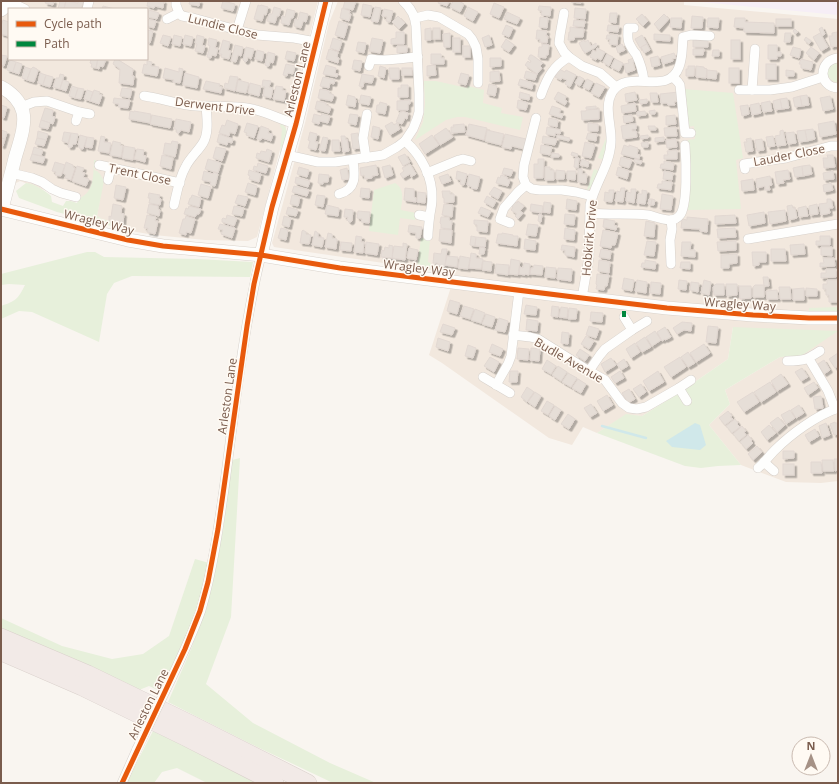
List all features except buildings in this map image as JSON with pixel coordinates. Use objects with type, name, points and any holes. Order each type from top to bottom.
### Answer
[{"type":"highway","points":[[1,637],[88,674],[308,783]]},
{"type":"highway","points":[[1,652],[96,694],[275,783]]},
{"type":"street","points":[[1,10],[10,1],[23,8]]},
{"type":"street","name":"Lundie Close","points":[[176,1],[177,10],[182,16],[258,35],[294,38],[316,42]]},
{"type":"street","points":[[237,30],[246,1]]},
{"type":"street","name":"Arleston Lane","points":[[122,783],[185,649],[200,611],[208,582],[218,529],[254,284],[272,207],[288,155],[326,1]]},
{"type":"street","points":[[288,155],[318,162],[353,160],[383,155],[398,148],[405,141],[413,129],[417,119],[419,112],[419,94],[415,18],[410,8],[403,1]]},
{"type":"street","name":"Lundie Close","points":[[167,19],[179,13]]},
{"type":"street","points":[[564,13],[559,43],[564,52],[568,57],[582,66],[600,73],[616,87],[629,81],[656,82],[673,77],[679,68],[682,57],[679,36],[710,36]]},
{"type":"street","points":[[415,18],[428,15],[439,17],[468,34],[476,47],[478,58],[478,83]]},
{"type":"street","points":[[634,28],[628,28],[627,38],[644,74],[644,81]]},
{"type":"street","points":[[752,90],[755,49]]},
{"type":"street","points":[[544,91],[551,72],[568,57]]},
{"type":"street","points":[[369,66],[371,59],[391,61],[404,58],[418,58]]},
{"type":"street","points":[[838,58],[830,60],[826,64],[823,72],[823,77],[826,82],[838,88]]},
{"type":"street","points":[[673,77],[680,85],[685,133],[691,132]]},
{"type":"street","points":[[739,90],[770,90],[792,87],[823,77]]},
{"type":"street","points":[[1,87],[12,94],[21,107],[23,113],[23,126],[1,209]]},
{"type":"street","name":"Hobkirk Drive","points":[[582,298],[589,257],[592,196],[608,157],[611,141],[608,110],[609,99],[616,87]]},
{"type":"street","points":[[156,97],[158,88]]},
{"type":"street","name":"Derwent Drive","points":[[144,96],[156,97],[196,106],[221,106],[251,109],[296,124]]},
{"type":"street","points":[[21,107],[34,102],[47,101],[79,112],[90,114]]},
{"type":"street","points":[[174,205],[186,165],[203,143],[207,126],[206,106]]},
{"type":"street","points":[[76,121],[79,112]]},
{"type":"street","points":[[366,158],[363,138],[367,114]]},
{"type":"street","points":[[536,118],[524,165],[523,177],[526,185],[532,189],[562,190],[592,196]]},
{"type":"street","points":[[405,141],[424,164],[431,187],[432,200],[428,236]]},
{"type":"street","points":[[590,213],[629,214],[671,220],[676,219],[680,216],[683,208],[686,183],[686,145]]},
{"type":"street","name":"Lauder Close","points":[[745,169],[744,164],[786,158],[831,146],[838,146]]},
{"type":"street","points":[[427,172],[459,160],[463,159],[471,161]]},
{"type":"street","points":[[339,194],[346,193],[354,180],[355,175],[353,160]]},
{"type":"street","name":"Trent Close","points":[[99,165],[180,183]]},
{"type":"street","points":[[108,180],[111,168]]},
{"type":"street","points":[[11,173],[42,182],[60,197],[76,197]]},
{"type":"street","points":[[510,223],[500,219],[504,208],[526,185]]},
{"type":"street","name":"Wragley Way","points":[[1,209],[146,244],[261,255],[340,268],[519,291],[699,311],[838,318]]},
{"type":"street","points":[[419,215],[429,217]]},
{"type":"street","points":[[671,220],[671,264]]},
{"type":"street","points":[[748,239],[838,224]]},
{"type":"street","points":[[496,384],[511,356],[519,291]]},
{"type":"street","points":[[624,317],[632,330]]},
{"type":"street","points":[[589,371],[605,349],[647,321]]},
{"type":"street","name":"Budle Avenue","points":[[513,335],[538,339],[606,380],[622,403],[628,408],[637,409],[646,407],[691,380]]},
{"type":"street","points":[[787,362],[802,361],[820,351]]},
{"type":"street","points":[[774,471],[761,465],[789,438],[812,421],[837,408],[809,358]]},
{"type":"street","points":[[483,377],[510,393]]},
{"type":"street","points":[[679,388],[687,401]]},
{"type":"shaded area","points":[[1,1],[318,1],[257,237],[248,241],[205,240],[131,231],[131,227],[102,219],[97,216],[103,181],[77,202],[20,181],[1,191]]},
{"type":"shaded area","points":[[338,1],[684,1],[684,5],[838,19],[838,481],[821,483],[786,482],[741,465],[709,425],[730,404],[725,390],[780,357],[801,356],[733,327],[728,359],[676,395],[642,416],[626,415],[597,433],[583,427],[572,445],[549,438],[429,355],[450,290],[452,273],[274,247],[272,243],[305,123],[329,23]]},
{"type":"shaded area","points":[[691,1],[838,1],[838,15]]},
{"type":"green space","points":[[838,62],[838,83],[828,76],[827,70],[831,65]]},
{"type":"green space","points":[[424,81],[436,81],[484,90],[483,103],[502,108],[501,113],[523,117],[520,130],[465,117],[457,117],[446,120],[415,140],[423,122],[425,104]]},
{"type":"green space","points":[[683,89],[733,93],[743,158],[736,160],[741,209],[688,210],[688,140],[695,139],[694,126],[687,127]]},
{"type":"green space","points":[[296,92],[300,92],[294,114],[283,116],[287,112]]},
{"type":"green space","points":[[281,123],[286,129],[287,133],[283,154],[280,153]]},
{"type":"green space","points":[[607,138],[604,160],[598,158]]},
{"type":"green space","points":[[94,160],[96,160],[94,170],[100,174],[104,181],[97,216],[102,219],[131,227],[131,231],[57,212],[19,198],[16,191],[26,183],[36,186],[51,196],[52,202],[63,206],[66,201],[77,203],[79,198],[88,192],[91,187]]},
{"type":"green space","points":[[594,169],[599,171],[595,182],[587,190]]},
{"type":"green space","points":[[395,183],[402,192],[401,210],[416,213],[415,220],[400,218],[398,235],[369,231],[374,190]]},
{"type":"green space","points":[[421,238],[430,239],[428,262],[431,263],[430,269],[417,268]]},
{"type":"green space","points":[[87,252],[95,252],[104,257],[253,262],[250,277],[132,276],[114,283],[107,294],[99,342],[32,312],[19,311],[1,319],[1,306],[16,299],[25,285],[1,285],[1,274]]},
{"type":"green space","points":[[838,307],[838,313],[809,313],[809,308]]},
{"type":"green space","points":[[733,327],[838,331],[801,356],[780,357],[725,390],[730,404],[709,425],[741,465],[701,468],[685,466],[597,433],[626,414],[642,416],[676,395],[728,359]]},
{"type":"green space","points":[[240,458],[231,617],[206,684],[253,723],[330,763],[376,783],[333,783],[168,702],[204,615],[223,530],[232,460]]},
{"type":"green space","points":[[195,559],[209,563],[200,599],[193,621],[175,662],[158,690],[149,686],[139,690],[1,631],[1,618],[62,646],[112,659],[143,654],[169,636]]},
{"type":"green space","points":[[153,731],[260,783],[207,783],[177,768],[162,772],[154,783],[126,783]]},
{"type":"water","points":[[695,423],[700,425],[706,445],[700,450],[672,447],[666,441]]},
{"type":"waterway","points":[[602,426],[646,438]]},
{"type":"marked path","points":[[624,311],[624,317]]},
{"type":"cycle path","points":[[122,783],[185,649],[200,611],[208,582],[218,529],[254,284],[272,207],[296,124],[326,1]]},
{"type":"cycle path","points":[[1,209],[128,240],[163,246],[261,255],[340,268],[667,308],[753,315],[838,318]]}]
